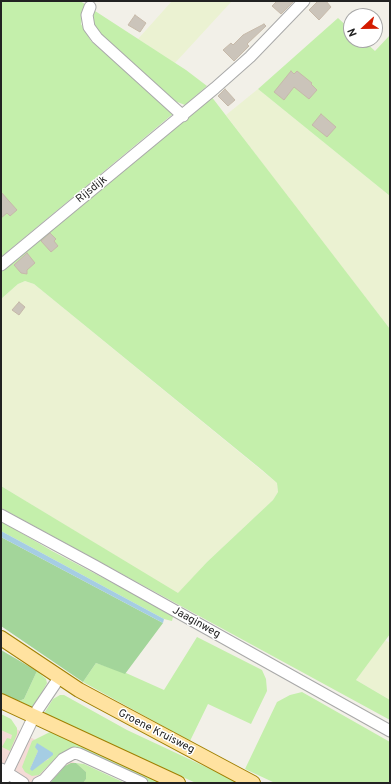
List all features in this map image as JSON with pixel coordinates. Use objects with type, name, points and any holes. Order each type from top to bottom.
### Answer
[{"type":"main road","name":"Groene Kruisweg","points":[[1,638],[59,678],[126,717],[253,783]]},
{"type":"main road","points":[[1,702],[178,783]]},
{"type":"street","name":"Rijsdijk","points":[[1,265],[183,116],[250,57],[304,1]]},
{"type":"street","points":[[90,7],[87,15],[88,27],[97,38],[183,116]]},
{"type":"street","name":"Jaaginweg","points":[[1,515],[390,731]]},
{"type":"street","points":[[23,783],[4,775],[34,716],[59,678]]},
{"type":"street","points":[[38,783],[44,780],[63,759],[74,753],[142,783]]},
{"type":"shaded area","points":[[1,720],[101,778],[99,783],[1,783]]},
{"type":"green space","points":[[1,1],[80,1],[85,4],[81,24],[91,41],[174,113],[1,257]]},
{"type":"green space","points":[[172,1],[232,1],[175,63],[138,39]]},
{"type":"green space","points":[[92,9],[186,70],[207,86],[185,105],[172,100],[98,35],[90,16]]},
{"type":"green space","points":[[338,18],[343,23],[343,48],[372,48],[375,51],[378,48],[383,48],[383,42],[390,35],[390,196],[258,89]]},
{"type":"green space","points":[[258,89],[390,196],[390,329],[301,215],[226,115]]},
{"type":"green space","points":[[211,96],[390,329],[390,634],[356,680],[390,700],[390,720],[1,508],[1,486],[178,593],[207,562],[273,500],[278,492],[277,483],[262,470],[34,284],[25,281],[18,284],[1,299],[1,269]]},
{"type":"green space","points":[[25,281],[34,284],[277,483],[278,492],[273,500],[207,562],[178,594],[1,486],[1,299],[18,284]]},
{"type":"green space","points":[[1,521],[52,551],[168,612],[173,617],[172,621],[164,619],[1,531]]},
{"type":"green space","points":[[1,537],[163,623],[125,674],[96,663],[83,682],[1,626]]},
{"type":"green space","points":[[197,637],[262,670],[266,679],[267,691],[251,724],[208,704],[190,741],[83,682],[96,663],[126,673],[164,690]]},
{"type":"green space","points":[[385,640],[390,643],[390,700],[356,680]]},
{"type":"green space","points":[[1,650],[37,671],[24,699],[19,701],[1,693]]},
{"type":"green space","points":[[37,671],[46,679],[47,683],[35,705],[32,707],[19,701],[24,699]]},
{"type":"green space","points":[[302,692],[390,742],[390,783],[275,783],[245,769],[277,702],[290,695]]},
{"type":"green space","points":[[60,695],[64,695],[127,730],[240,783],[196,783],[43,715],[53,699]]},
{"type":"green space","points":[[1,714],[11,719],[17,728],[17,734],[10,751],[2,747],[7,738],[11,739],[12,735],[1,730]]},
{"type":"green space","points":[[50,732],[59,733],[166,783],[152,783],[74,748],[61,753],[39,775],[32,776],[25,772],[22,767],[32,741]],"holes":[[[37,749],[49,759],[30,769],[38,751]]]},
{"type":"green space","points":[[71,763],[76,763],[86,772],[86,779],[83,783],[50,783],[65,766]]},
{"type":"green space","points":[[76,763],[84,764],[125,783],[83,783],[86,779],[86,772]]},
{"type":"water","points":[[1,531],[164,619],[163,623],[1,537]]},
{"type":"water","points":[[37,743],[53,753],[53,755],[32,771],[30,769],[38,751],[35,747]]},
{"type":"building","points":[[277,1],[294,1],[281,14],[272,6]]},
{"type":"building","points":[[318,1],[326,1],[331,7],[319,20],[309,10]]},
{"type":"building","points":[[135,15],[146,23],[140,32],[128,25]]},
{"type":"building","points":[[264,24],[266,26],[247,44],[249,46],[234,61],[223,50],[231,43],[233,45],[243,35]]},
{"type":"building","points":[[291,71],[294,74],[297,71],[312,83],[311,84],[317,90],[309,99],[294,87],[284,100],[274,92]]},
{"type":"building","points":[[225,89],[235,100],[228,106],[218,96]]},
{"type":"building","points":[[321,114],[336,127],[327,137],[312,125]]},
{"type":"building","points":[[1,192],[17,210],[10,216],[7,213],[1,218]]},
{"type":"building","points":[[50,233],[56,239],[54,241],[58,246],[51,252],[41,241]]},
{"type":"building","points":[[27,253],[35,263],[27,270],[27,274],[21,273],[14,265]]},
{"type":"building","points":[[19,302],[25,307],[19,315],[12,310]]}]
